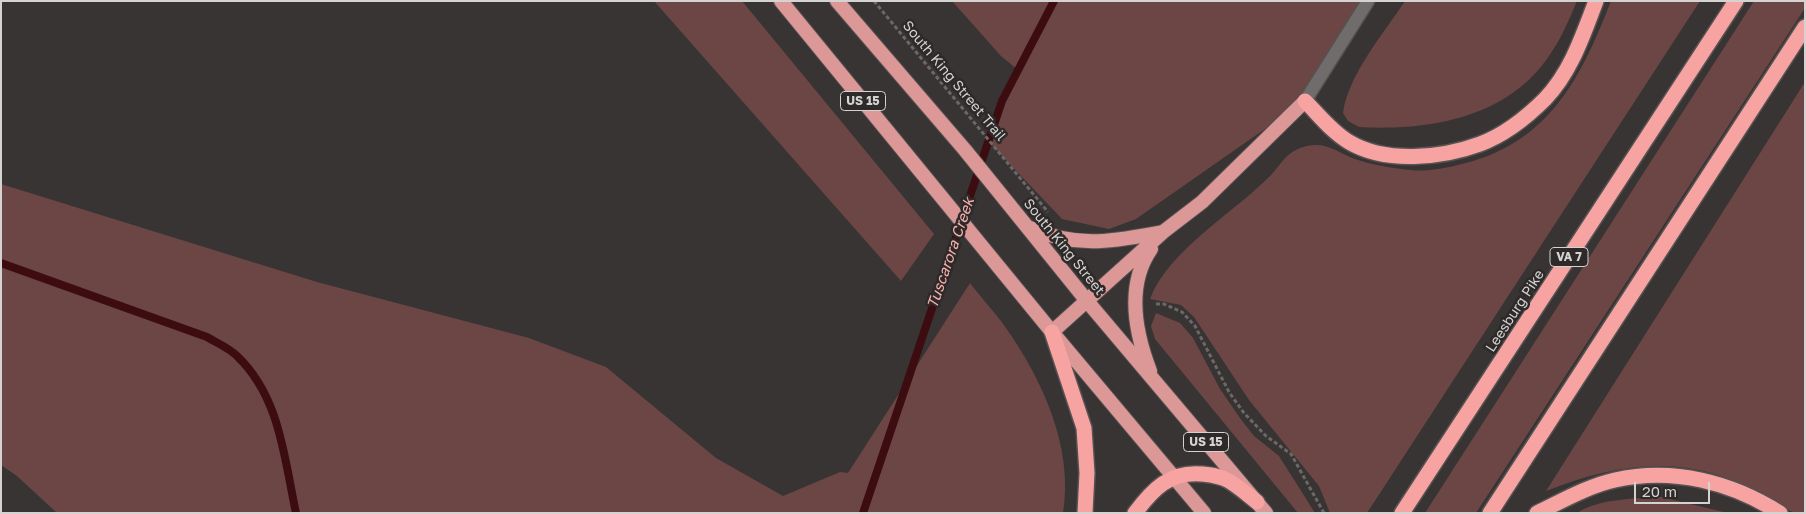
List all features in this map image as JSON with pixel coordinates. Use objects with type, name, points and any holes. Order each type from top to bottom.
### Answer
[{"type":"highway","name":"US 15","points":[[781,1],[983,245],[1052,332]]},
{"type":"highway","name":"South King Street","points":[[837,1],[966,150],[1086,300],[1261,507]]},
{"type":"highway","points":[[1052,332],[1164,232],[1202,202],[1305,101],[1329,126],[1349,142],[1370,151],[1400,156],[1427,155],[1480,144],[1514,126],[1546,98],[1572,62],[1596,1]]},
{"type":"highway","name":"Leesburg Pike","points":[[1402,513],[1736,1]]},
{"type":"highway","points":[[1490,513],[1805,27]]},
{"type":"highway","points":[[1027,227],[1050,237],[1094,243],[1164,232]]},
{"type":"highway","points":[[1155,383],[1136,328],[1136,296],[1143,261],[1164,232]]},
{"type":"highway","points":[[1052,332],[1204,513]]},
{"type":"highway","points":[[1052,332],[1084,428],[1087,473],[1085,513]]},
{"type":"highway","points":[[1135,513],[1153,490],[1174,476],[1195,473],[1214,475],[1228,480],[1261,507]]},
{"type":"highway","points":[[1537,513],[1572,496],[1613,481],[1640,476],[1666,475],[1723,485],[1751,496],[1780,513]]},
{"type":"street","points":[[1305,101],[1368,1]]},
{"type":"path","name":"South King Street Trail","points":[[874,1],[971,121],[1018,174]]},
{"type":"path","points":[[1147,304],[1164,304],[1182,312],[1195,326],[1234,399],[1244,413],[1266,436],[1291,454],[1324,513]]},
{"type":"shaded area","points":[[654,1],[742,1],[934,234],[901,281]]},
{"type":"shaded area","points":[[952,1],[1370,1],[1305,101],[1136,219],[1109,229],[1062,219],[987,140],[1002,101],[1018,70],[1001,56]]},
{"type":"shaded area","points":[[1405,1],[1577,1],[1561,36],[1549,56],[1532,77],[1511,94],[1489,107],[1439,123],[1386,128],[1359,127],[1348,121],[1343,113],[1346,99],[1359,69]]},
{"type":"shaded area","points":[[1611,1],[1700,1],[1367,513],[1330,513],[1319,486],[1249,400],[1194,317],[1181,305],[1150,299],[1159,282],[1186,249],[1254,191],[1288,156],[1300,148],[1321,145],[1368,163],[1410,170],[1423,170],[1462,164],[1492,154],[1518,140],[1539,124],[1558,104],[1574,81],[1600,29]]},
{"type":"shaded area","points":[[1754,1],[1805,1],[1805,8],[1476,513],[1425,513]]},
{"type":"shaded area","points":[[1805,82],[1805,513],[1790,511],[1770,498],[1739,483],[1715,474],[1690,468],[1666,466],[1618,470],[1570,482],[1546,491]]},
{"type":"shaded area","points":[[1,184],[317,282],[529,338],[606,367],[716,458],[783,496],[840,472],[848,473],[970,283],[1006,328],[1032,369],[1043,392],[1059,439],[1064,464],[1063,513],[57,513],[17,476],[1,465]]},
{"type":"shaded area","points":[[1156,313],[1180,323],[1193,338],[1220,389],[1240,418],[1254,436],[1279,456],[1315,513],[1298,513],[1155,339],[1151,326]]},
{"type":"shaded area","points":[[1661,497],[1728,513],[1577,513],[1596,504],[1628,499]]},
{"type":"waterway","name":"Tuscarora Creek","points":[[863,513],[1002,101],[1054,1]]},
{"type":"waterway","points":[[1,263],[207,337],[234,353],[251,372],[263,390],[271,409],[278,429],[296,513]]}]
